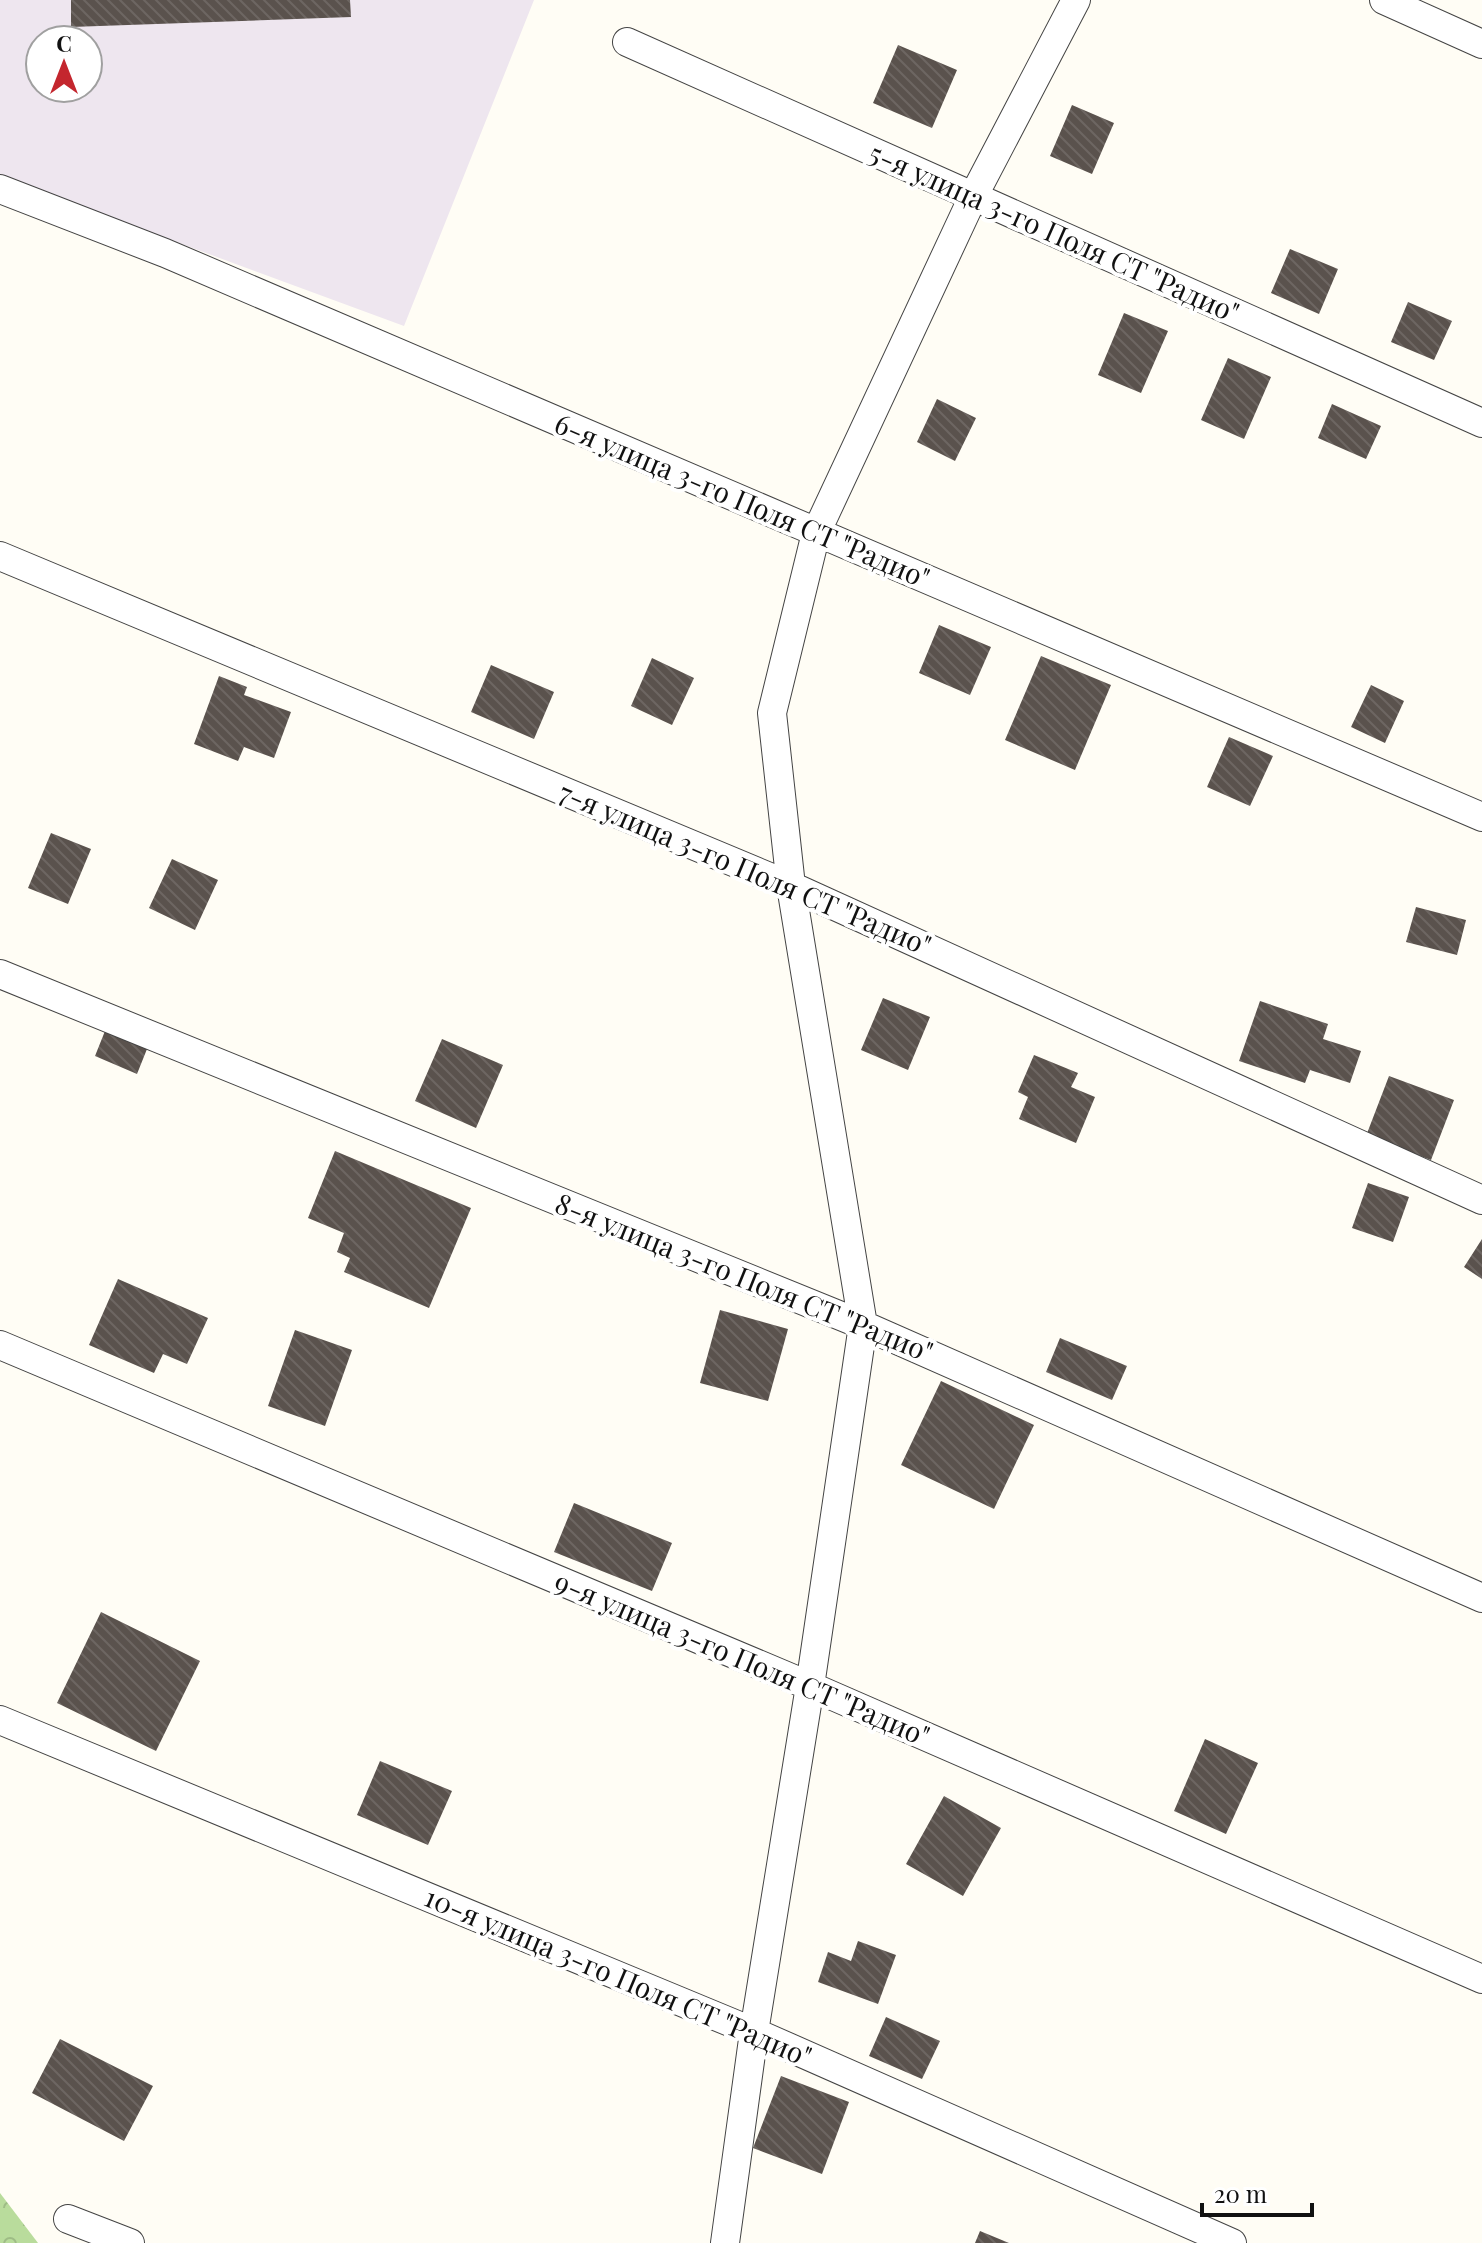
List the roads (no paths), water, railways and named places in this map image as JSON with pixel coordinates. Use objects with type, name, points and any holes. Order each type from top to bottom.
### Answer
[{"type":"street","points":[[725,2243],[754,2032],[810,1686],[863,1325],[791,886],[772,713],[816,533],[973,197],[1076,0]]},
{"type":"street","points":[[1384,0],[1482,44]]},
{"type":"street","name":"5-я улица 3-го Поля СТ \"Радио\"","points":[[627,42],[1482,423]]},
{"type":"street","name":"6-я улица 3-го Поля СТ \"Радио\"","points":[[0,189],[165,253],[1482,817]]},
{"type":"street","name":"7-я улица 3-го Поля СТ \"Радио\"","points":[[0,556],[791,886],[1482,1200]]},
{"type":"street","name":"8-я улица 3-го Поля СТ \"Радио\"","points":[[0,974],[863,1325],[1482,1598]]},
{"type":"street","name":"9-я улица 3-го Поля СТ \"Радио\"","points":[[0,1345],[810,1686],[1482,1979]]},
{"type":"street","name":"10-я улица 3-го Поля СТ \"Радио\"","points":[[0,1720],[754,2032],[1232,2243]]},
{"type":"street","points":[[68,2219],[130,2243]]}]
